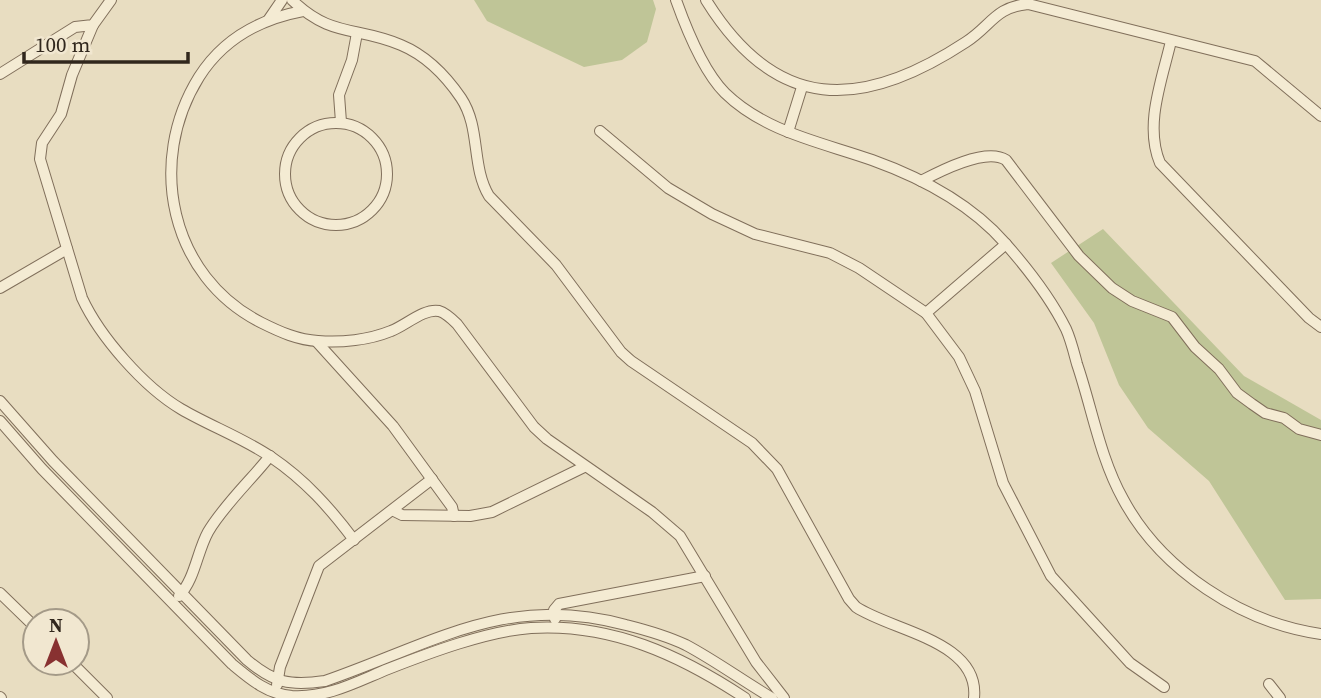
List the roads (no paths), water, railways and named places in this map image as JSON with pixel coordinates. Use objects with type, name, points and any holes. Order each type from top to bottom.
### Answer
[{"type":"street","points":[[111,0],[93,24],[72,75],[61,114],[41,146],[40,159],[82,298],[102,333],[151,387],[184,411],[270,456],[315,492],[354,540]]},
{"type":"street","points":[[270,19],[282,0]]},
{"type":"street","points":[[292,0],[303,11],[327,26],[400,44],[422,57],[444,78],[463,101],[471,118],[478,170],[489,196],[556,265],[621,352],[752,443],[785,481],[849,599],[856,607],[924,637],[964,663],[972,677],[974,698]]},
{"type":"street","points":[[676,0],[702,58],[722,90],[743,109],[788,132],[874,161],[935,187],[985,221],[1036,279],[1067,331],[1103,449],[1122,499],[1150,539],[1188,575],[1243,610],[1293,630],[1321,634]]},
{"type":"street","points":[[706,0],[724,29],[752,59],[780,77],[803,87],[852,89],[880,84],[916,70],[968,41],[1012,5],[1028,4],[1255,61],[1321,116]]},
{"type":"street","points":[[303,11],[270,19],[244,31],[222,49],[208,64],[180,113],[171,161],[175,213],[190,252],[215,289],[251,317],[283,333],[316,341],[345,341],[369,337],[391,331],[429,312],[438,311],[445,314],[457,324],[534,427],[584,467],[652,512],[680,536],[756,662],[784,698]]},
{"type":"street","points":[[0,74],[75,27],[93,24]]},
{"type":"street","points":[[341,122],[339,95],[352,60],[357,33]]},
{"type":"street","points":[[1171,41],[1154,120],[1153,138],[1160,163],[1309,318],[1321,327]]},
{"type":"street","points":[[788,132],[803,87]]},
{"type":"street","points":[[341,122],[358,127],[373,137],[384,152],[388,169],[387,187],[379,204],[367,216],[350,224],[332,226],[316,222],[292,201],[286,186],[285,170],[289,154],[297,140],[309,130],[341,122]]},
{"type":"street","points":[[600,131],[668,188],[712,214],[755,233],[830,253],[859,268],[926,313],[959,356],[975,391],[1003,483],[1051,576],[1130,663],[1164,687]]},
{"type":"street","points":[[920,181],[941,170],[977,159],[1001,157],[1006,160],[1079,256],[1112,288],[1132,301],[1172,317],[1237,393],[1259,408],[1284,418],[1298,429],[1321,435]]},
{"type":"street","points":[[926,313],[1006,244]]},
{"type":"street","points":[[0,288],[67,249]]},
{"type":"street","points":[[316,341],[393,426],[452,507],[454,516]]},
{"type":"street","points":[[0,401],[53,461],[247,660],[277,680],[290,684],[325,681],[451,632],[515,616],[554,613],[605,619],[663,636],[685,645],[772,698]]},
{"type":"street","points":[[0,421],[42,469],[232,664],[253,682],[278,696],[309,697],[335,692],[388,669],[458,645],[515,630],[556,627],[601,632],[648,645],[716,678],[745,698]]},
{"type":"street","points":[[173,602],[186,587],[213,524],[270,456]]},
{"type":"street","points":[[394,511],[402,515],[480,515],[492,512],[584,467]]},
{"type":"street","points":[[278,696],[277,680],[319,566],[394,511],[432,479]]},
{"type":"street","points":[[556,627],[554,613],[559,604],[705,576]]},
{"type":"street","points":[[0,593],[21,613]]},
{"type":"street","points":[[86,677],[107,698]]},
{"type":"street","points":[[1269,684],[1280,698]]}]
